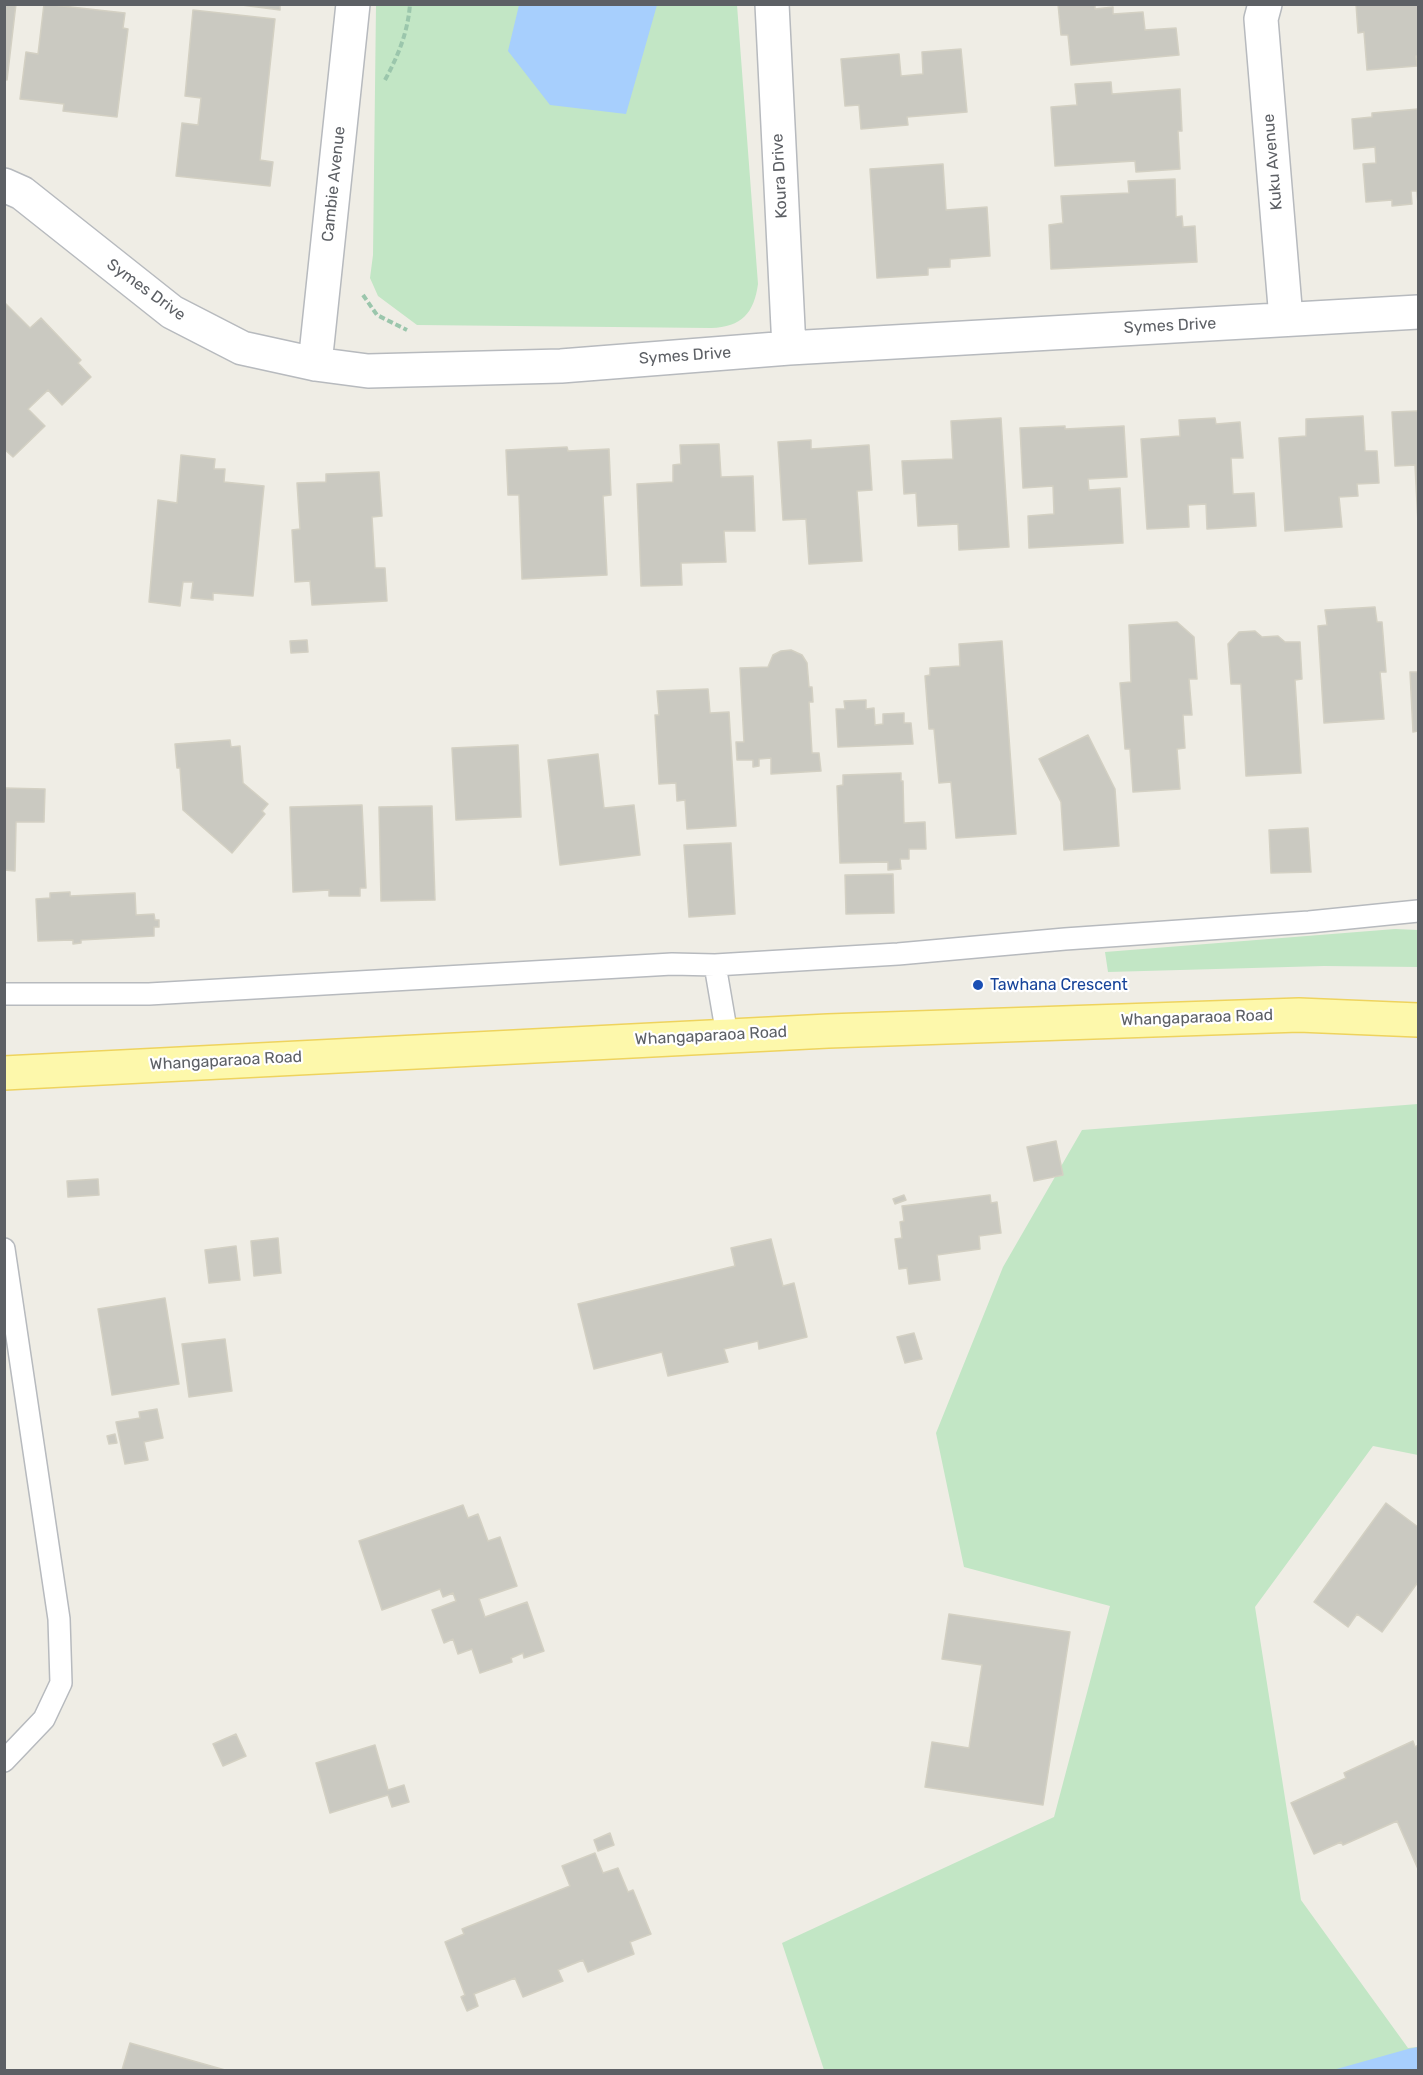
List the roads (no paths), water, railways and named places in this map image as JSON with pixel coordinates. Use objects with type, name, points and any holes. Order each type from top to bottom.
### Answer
[{"type":"main road","name":"Whangaparaoa Road","points":[[4,1073],[727,1035],[1299,1015],[1419,1020]]},
{"type":"street","name":"Cambie Avenue","points":[[315,364],[352,4]]},
{"type":"street","name":"Koura Drive","points":[[772,4],[789,348]]},
{"type":"street","name":"Kuku Avenue","points":[[1265,4],[1261,19],[1286,319]]},
{"type":"street","name":"Symes Drive","points":[[4,185],[22,193],[172,312],[242,348],[315,364],[368,372],[561,366],[789,348],[1419,312]]},
{"type":"lane","points":[[4,994],[149,994],[672,964],[715,965],[898,954],[1065,939],[1309,922],[1419,911]]},
{"type":"lane","points":[[715,965],[727,1035]]},
{"type":"lane","points":[[4,1249],[59,1619],[61,1683],[44,1719],[4,1761]]},
{"type":"water","points":[[519,5],[657,5],[626,114],[550,105],[508,51]]},
{"type":"water","points":[[1418,2047],[1418,2070],[1333,2070],[1408,2049]]},
{"type":"place","name":"Tawhana Crescent","points":[[978,985]]}]
